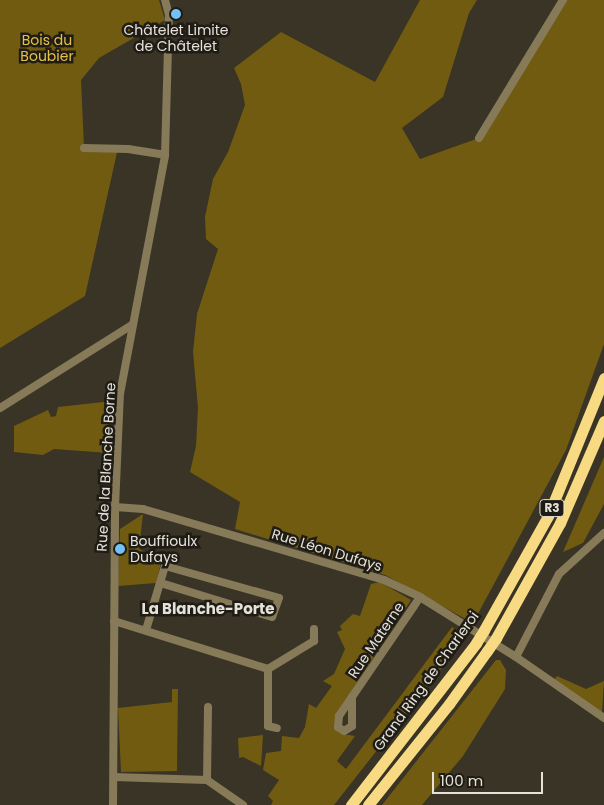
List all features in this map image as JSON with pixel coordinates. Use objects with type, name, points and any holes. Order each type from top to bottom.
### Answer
[{"type":"highway","name":"Grand Ring de Charleroi","points":[[351,805],[484,630],[548,516],[604,378]]},
{"type":"highway","name":"Grand Ring de Charleroi","points":[[368,805],[450,704],[496,638],[560,523],[604,421]]},
{"type":"street","name":"Rue de la Blanche Borne","points":[[113,805],[115,507],[120,394],[165,155],[169,15],[165,0]]},
{"type":"street","points":[[479,138],[563,0]]},
{"type":"street","points":[[84,148],[128,149],[165,155]]},
{"type":"street","points":[[0,408],[132,325]]},
{"type":"street","name":"Rue Léon Dufays","points":[[115,507],[143,509],[384,580],[420,597],[516,657],[604,718]]},
{"type":"street","points":[[516,657],[558,574],[604,533]]},
{"type":"street","points":[[146,630],[165,566],[279,598],[272,617],[161,583]]},
{"type":"street","name":"Rue Materne","points":[[352,697],[420,597]]},
{"type":"street","points":[[114,621],[268,669],[314,641],[314,629]]},
{"type":"street","points":[[268,669],[268,726],[277,728]]},
{"type":"street","points":[[207,780],[208,706]]},
{"type":"street","points":[[114,777],[207,780],[243,805]]},
{"type":"green space","name":"Bois du Boubier","points":[[0,0],[159,0],[165,20],[99,58],[81,80],[84,147],[118,148],[85,296],[0,348]]},
{"type":"green space","points":[[420,0],[477,0],[469,13],[443,97],[402,128],[420,159],[479,138],[563,0],[604,0],[604,344],[566,450],[473,623],[385,575],[235,529],[240,502],[190,472],[196,446],[198,408],[193,352],[197,314],[218,249],[206,239],[205,217],[213,179],[228,152],[245,105],[241,84],[234,68],[281,32],[375,82]]},
{"type":"green space","points":[[112,401],[109,453],[54,449],[43,455],[14,452],[14,426],[48,410],[51,417],[56,416],[58,407]]},
{"type":"green space","points":[[604,457],[604,504],[583,543],[563,552]]},
{"type":"green space","points":[[143,514],[139,549],[162,559],[156,583],[118,586],[120,529]]},
{"type":"green space","points":[[380,582],[411,600],[336,715],[342,734],[355,736],[337,761],[346,769],[452,627],[465,636],[334,805],[271,805],[273,801],[268,796],[279,780],[263,770],[266,753],[281,751],[282,736],[299,738],[305,727],[309,704],[316,708],[332,686],[323,681],[334,674],[345,649],[337,632],[342,630],[340,626],[353,614],[360,616],[371,584]]},
{"type":"green space","points":[[496,660],[500,660],[506,670],[505,689],[463,756],[422,805],[382,805]]},
{"type":"green space","points":[[557,676],[586,689],[604,681],[602,712],[560,685],[554,680]]},
{"type":"green space","points":[[172,689],[178,689],[177,771],[121,772],[118,708],[172,702]]},
{"type":"green space","points":[[263,735],[261,766],[243,757],[239,758],[238,738]]},
{"type":"place","name":"Châtelet Limite de Châtelet","points":[[176,14]]},
{"type":"place","name":"Bouffioulx Dufays","points":[[120,549]]},
{"type":"district","name":"La Blanche-Porte","points":[[208,609]]}]
